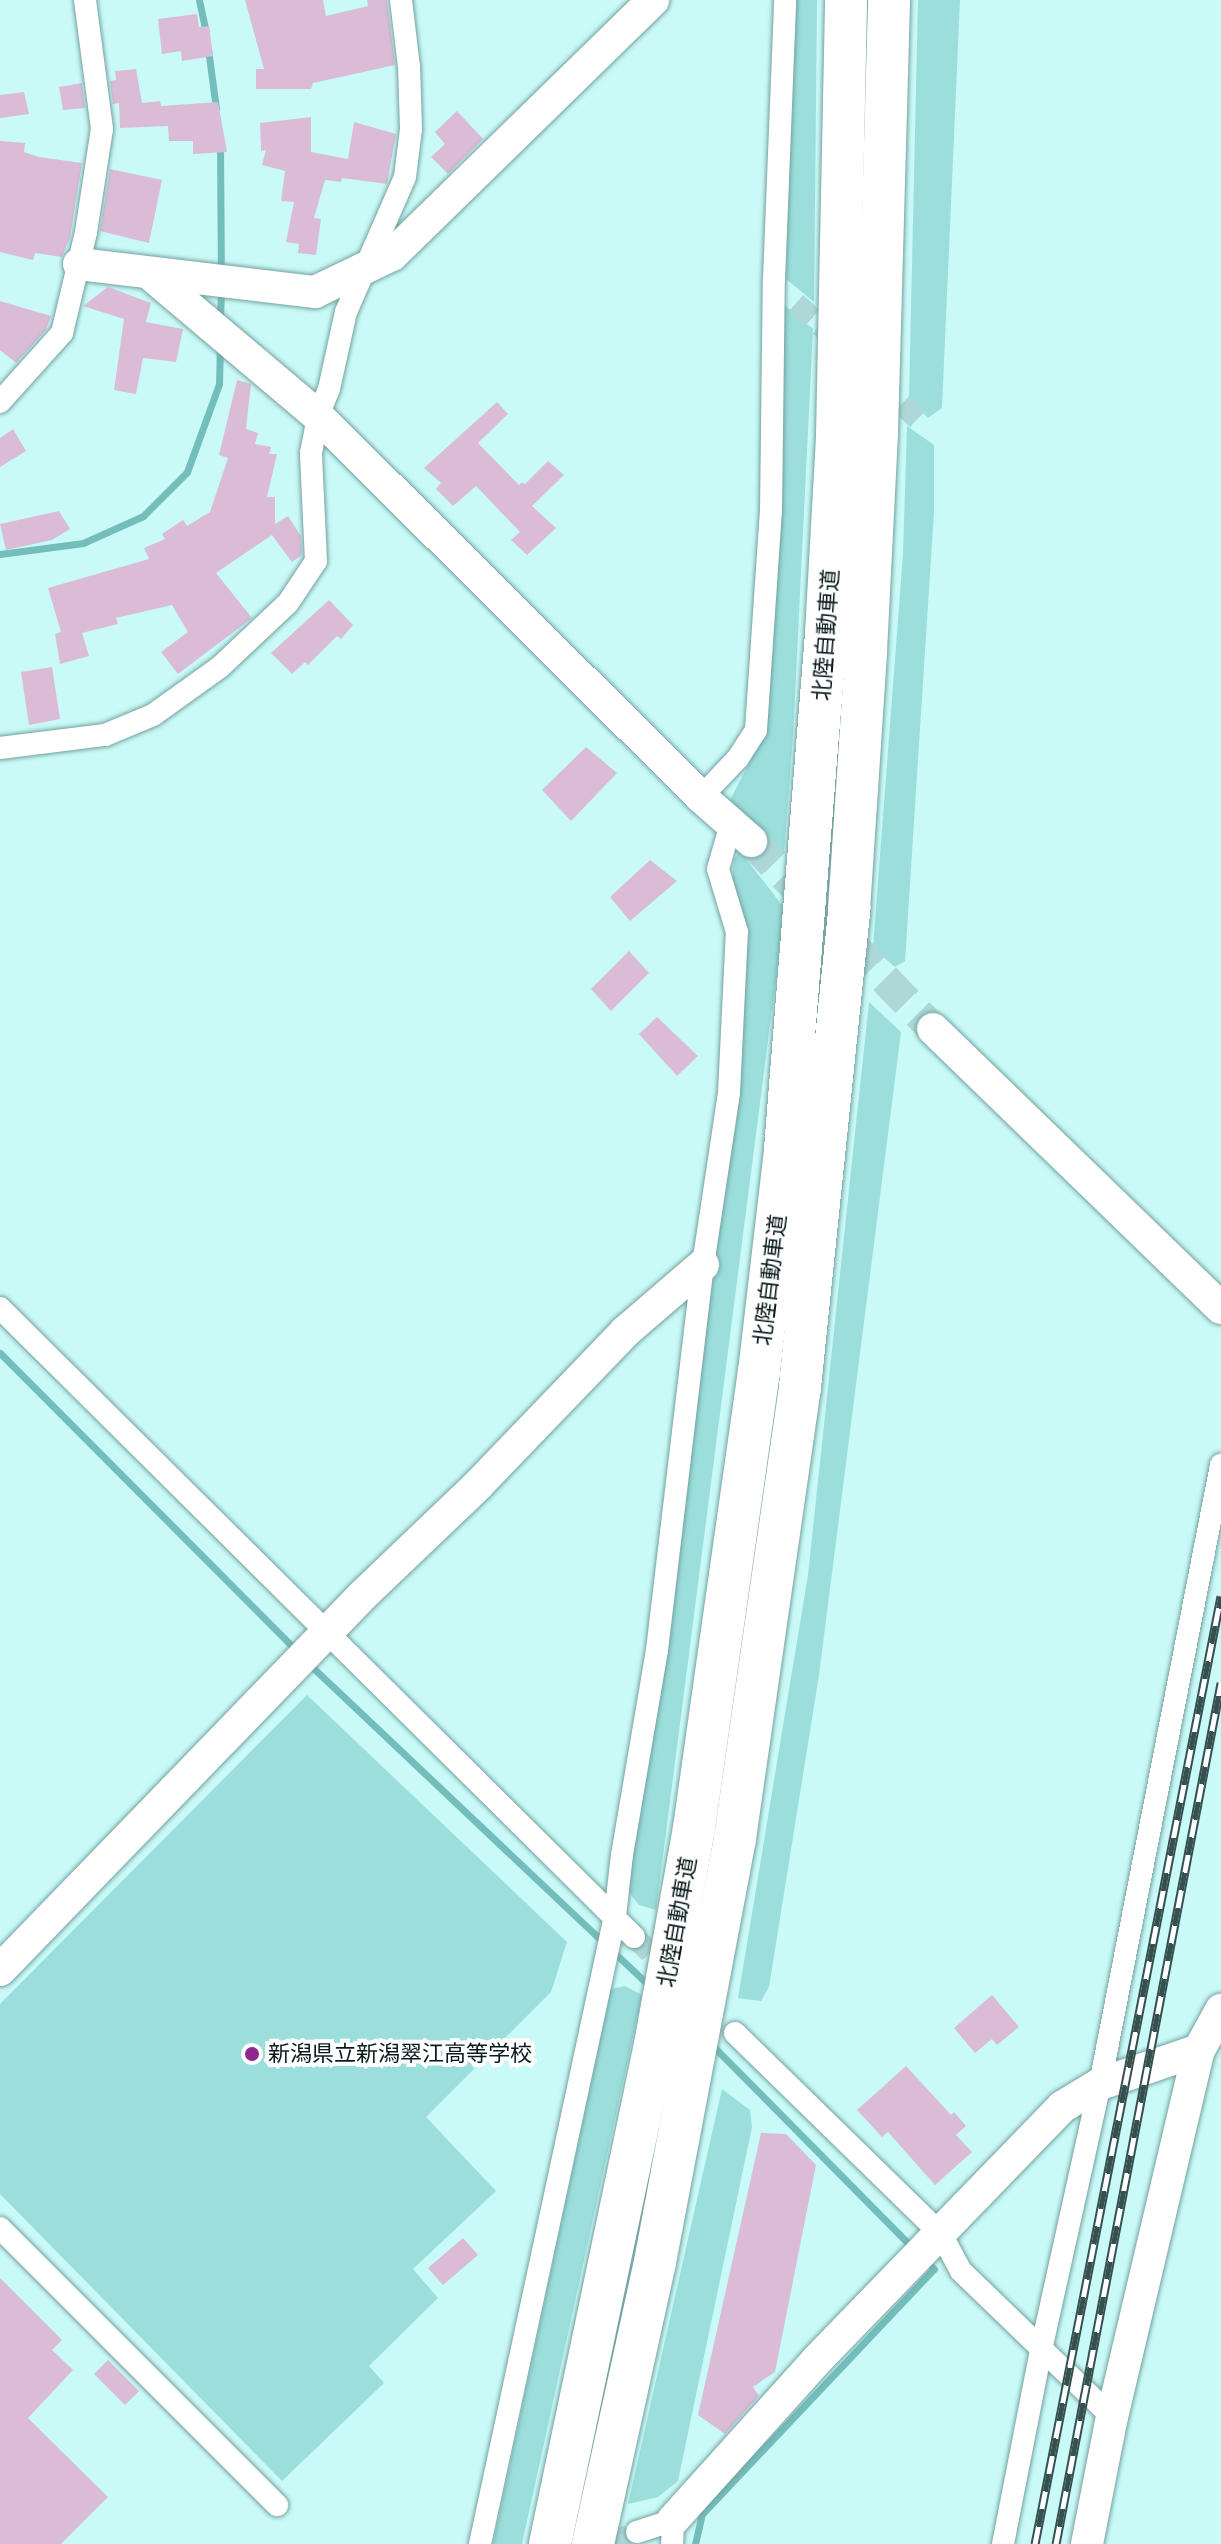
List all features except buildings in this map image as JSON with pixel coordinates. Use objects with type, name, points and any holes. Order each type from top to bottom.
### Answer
[{"type":"highway","name":"北陸自動車道","points":[[550,2544],[655,2045],[689,1859],[763,1343],[785,1149],[826,634],[837,435],[846,0]]},
{"type":"highway","name":"北陸自動車道","points":[[593,2544],[655,2262],[735,1838],[800,1387],[849,909],[866,651],[877,432],[889,0]]},
{"type":"street","points":[[0,402],[62,333],[79,264],[102,129],[85,0]]},
{"type":"street","points":[[0,748],[105,735],[153,715],[220,667],[288,603],[316,561],[311,453],[318,416],[329,389],[346,312],[405,177],[411,129],[409,67],[401,0]]},
{"type":"street","points":[[79,264],[315,292],[392,255],[653,0]]},
{"type":"street","points":[[701,797],[738,758],[756,730],[771,511],[774,279],[785,0]]},
{"type":"street","points":[[150,274],[318,416],[701,797],[741,832],[718,869],[737,932],[736,1001],[729,1093],[703,1265],[657,1650],[622,1855],[615,1916],[480,2544]]},
{"type":"street","points":[[933,1029],[1221,1308]]},
{"type":"street","points":[[0,1970],[625,1332],[703,1265]]},
{"type":"street","points":[[0,1308],[329,1631],[634,1937]]},
{"type":"street","points":[[1003,2544],[1041,2350],[1100,2084],[1221,1465]]},
{"type":"street","points":[[1087,2544],[1112,2417],[1199,2050],[1221,2010]]},
{"type":"street","points":[[735,2033],[941,2234],[961,2271],[1112,2417]]},
{"type":"street","points":[[637,2532],[672,2532],[817,2360],[1062,2107],[1100,2084],[1199,2050]]},
{"type":"street","points":[[0,2228],[277,2505]]},
{"type":"shaded area","points":[[794,0],[817,0],[814,302],[786,279]]},
{"type":"shaded area","points":[[918,0],[960,0],[942,408],[928,418],[909,398]]},
{"type":"shaded area","points":[[781,302],[813,329],[793,736],[784,853],[730,800],[764,734]]},
{"type":"shaded area","points":[[907,426],[934,445],[934,512],[905,961],[895,967],[873,948],[903,554]]},
{"type":"shaded area","points":[[740,851],[785,909],[656,1910],[639,1905],[627,1890],[738,1098],[749,930],[732,882],[734,860]]},
{"type":"shaded area","points":[[869,1002],[901,1032],[819,1675],[769,1987],[761,2001],[738,1998],[808,1575]]},
{"type":"shaded area","name":"新潟県立新潟翠江高等学校","points":[[307,1695],[567,1942],[551,1992],[426,2117],[496,2191],[413,2269],[438,2298],[369,2366],[384,2383],[282,2481],[0,2194],[0,2004]]},
{"type":"shaded area","points":[[625,1986],[642,1995],[522,2544],[493,2544],[611,1989]]},
{"type":"shaded area","points":[[722,2089],[750,2110],[752,2127],[678,2481],[658,2497],[628,2504]]},
{"type":"waterway","points":[[199,0],[206,33]]},
{"type":"waterway","points":[[208,49],[216,108]]},
{"type":"waterway","points":[[220,144],[221,272]]},
{"type":"waterway","points":[[220,320],[221,288]]},
{"type":"waterway","points":[[0,554],[83,543],[143,516],[187,472],[219,384],[220,344]]},
{"type":"waterway","points":[[0,1353],[298,1652]]},
{"type":"waterway","points":[[309,1664],[652,1988]]},
{"type":"waterway","points":[[710,2043],[913,2248]]},
{"type":"waterway","points":[[695,2544],[702,2514],[934,2269],[924,2259]]},
{"type":"tunnel","points":[[796,303],[839,343]]},
{"type":"tunnel","points":[[878,381],[925,426]]},
{"type":"tunnel","points":[[751,841],[933,1029]]},
{"type":"tunnel","points":[[634,1937],[671,1972]]},
{"type":"tunnel","points":[[608,2544],[637,2532]]},
{"type":"railway","points":[[1035,2544],[1221,1596]]},
{"type":"railway","points":[[1056,2544],[1221,1683]]},
{"type":"place","name":"新潟県立新潟翠江高等学校","points":[[252,2054]]}]
